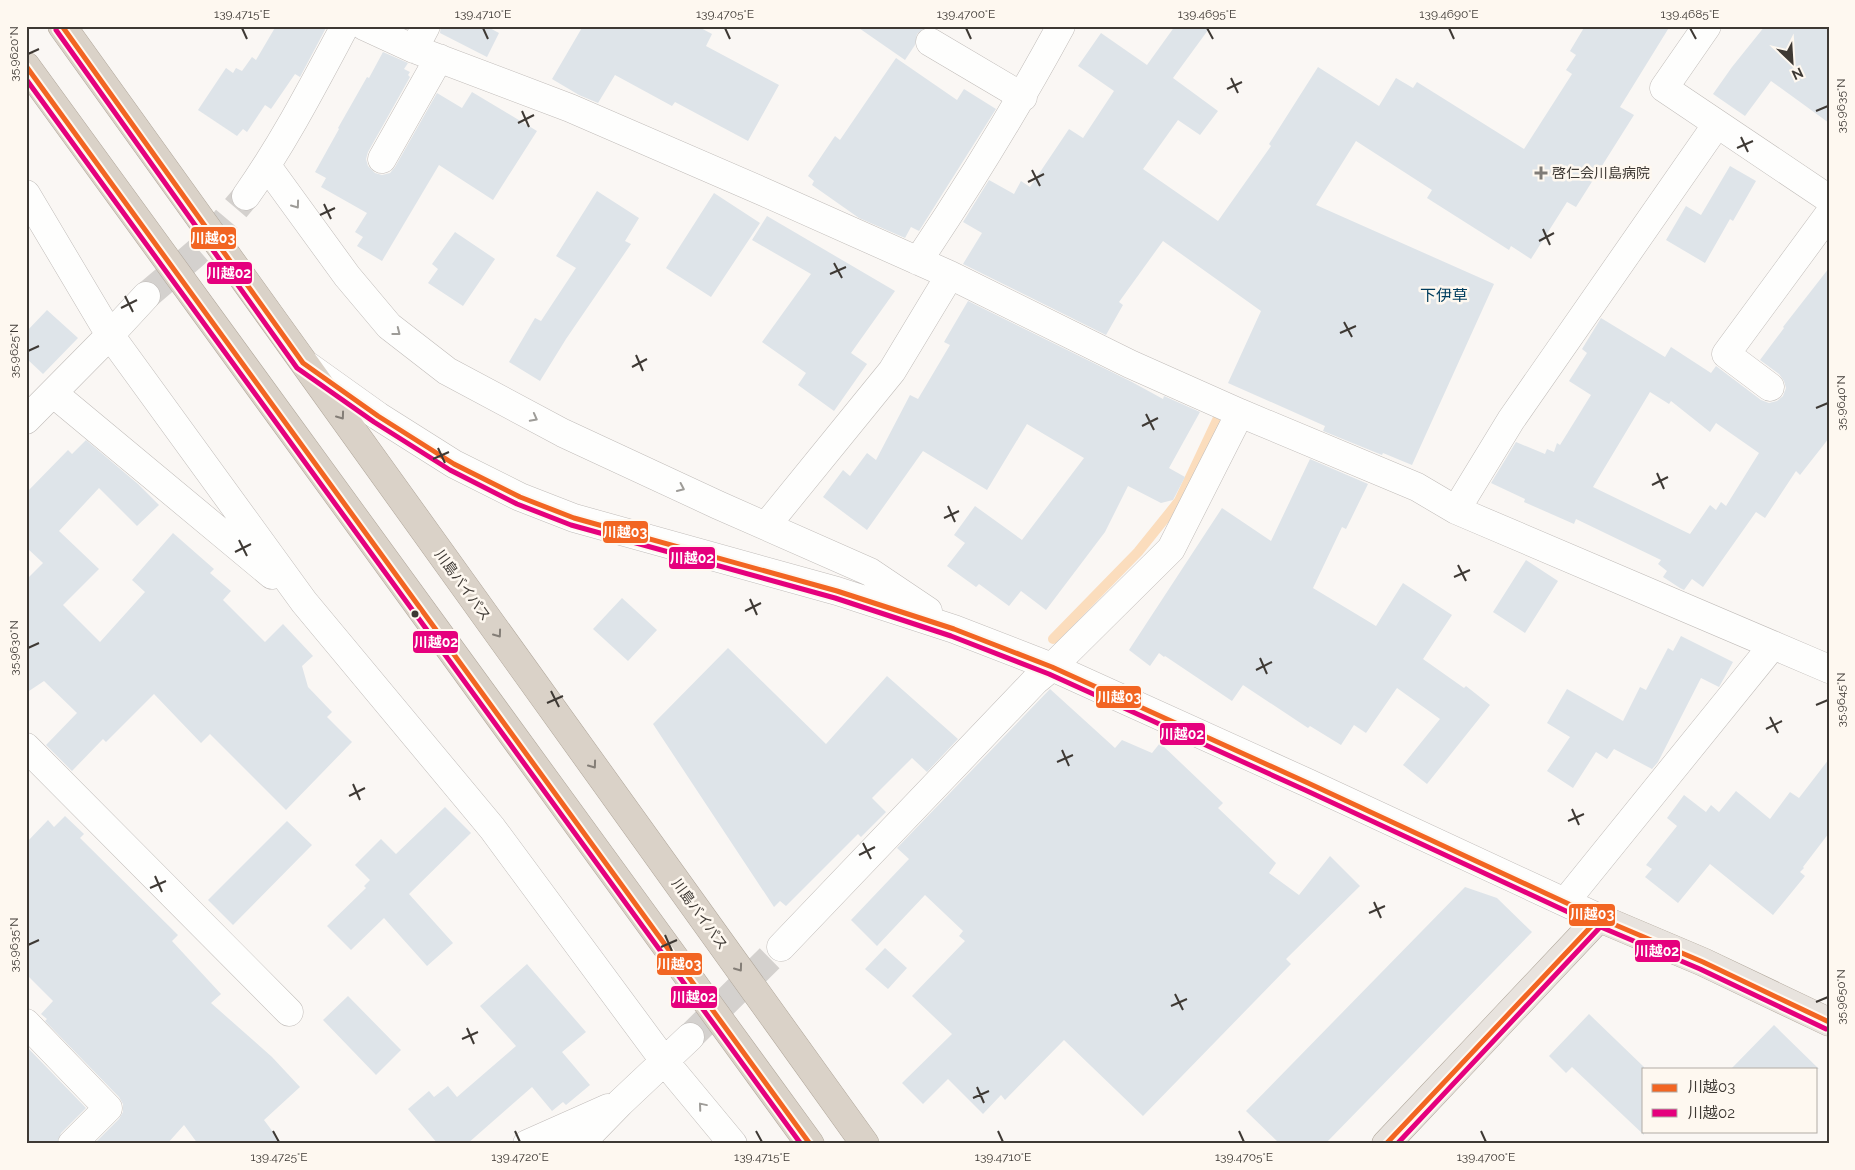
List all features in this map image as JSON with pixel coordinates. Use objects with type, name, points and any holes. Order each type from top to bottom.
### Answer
[{"type":"highway","name":"川島バイパス","points":[[62,26],[865,1144]]},
{"type":"highway","points":[[26,66],[810,1144]]},
{"type":"main road","points":[[1386,1144],[1599,918],[1703,962],[1829,1022]]},
{"type":"street","points":[[246,196],[267,166],[307,98],[345,26]]},
{"type":"street","points":[[364,26],[426,44],[766,193],[950,275],[1130,364],[1240,413],[1417,487],[1456,510],[1829,669]]},
{"type":"street","points":[[918,261],[1022,97],[1061,26]]},
{"type":"street","points":[[1707,26],[1664,88],[1829,199]]},
{"type":"street","points":[[930,42],[1022,97]]},
{"type":"street","points":[[382,159],[426,44]]},
{"type":"street","points":[[1456,510],[1511,420],[1717,124]]},
{"type":"street","points":[[267,166],[347,276],[390,326],[447,371],[563,433],[870,572],[954,629]]},
{"type":"street","points":[[26,194],[110,336],[304,602],[492,828],[664,1062],[734,1144]]},
{"type":"street","points":[[1770,388],[1726,354],[1829,214]]},
{"type":"street","points":[[766,526],[892,371],[950,275]]},
{"type":"street","points":[[26,420],[110,336],[146,296]]},
{"type":"street","points":[[303,363],[378,416],[454,464],[520,497],[574,518],[837,591],[954,629],[1052,667],[1599,918]]},
{"type":"street","points":[[53,393],[304,602]]},
{"type":"street","points":[[781,948],[1035,680],[1052,667],[1171,549],[1240,413]]},
{"type":"street","points":[[1565,902],[1773,645]]},
{"type":"street","points":[[26,747],[289,1012]]},
{"type":"street","points":[[26,1023],[108,1108],[72,1144]]},
{"type":"street","points":[[580,1144],[690,1037]]},
{"type":"street","points":[[527,1144],[620,1103]]},
{"type":"building","points":[[276,26],[327,26],[300,77],[295,74],[271,109],[265,105],[247,132],[243,129],[237,136],[198,110],[226,68],[233,73],[236,68],[242,71],[252,57],[256,60]]},
{"type":"building","points":[[441,26],[486,26],[499,33],[487,57],[440,33]]},
{"type":"building","points":[[583,26],[697,26],[712,34],[706,46],[779,85],[748,141],[675,102],[672,106],[615,75],[598,103],[579,95],[552,79]]},
{"type":"building","points":[[856,26],[927,26],[917,34],[915,45],[905,60]]},
{"type":"building","points":[[1175,26],[1211,26],[1173,78],[1218,111],[1200,135],[1178,120],[1143,169],[1218,221],[1271,146],[1269,144],[1318,67],[1379,106],[1396,78],[1413,88],[1417,82],[1524,149],[1572,74],[1566,70],[1576,55],[1570,51],[1585,26],[1670,26],[1620,107],[1634,115],[1576,207],[1567,202],[1531,259],[1511,246],[1509,250],[1427,198],[1432,190],[1356,141],[1316,205],[1494,284],[1412,465],[1323,431],[1325,426],[1228,383],[1261,311],[1163,241],[1119,302],[1123,305],[1106,335],[963,264],[982,233],[963,222],[989,180],[1014,194],[1021,181],[1030,187],[1069,129],[1083,138],[1114,91],[1078,66],[1101,33],[1147,65]]},
{"type":"building","points":[[1765,26],[1829,26],[1829,123],[1771,81],[1745,116],[1713,94]]},
{"type":"building","points":[[383,52],[408,63],[404,69],[410,72],[408,75],[410,77],[368,152],[366,159],[368,166],[375,173],[382,175],[390,173],[395,167],[437,93],[462,108],[472,92],[537,131],[493,200],[439,165],[382,261],[357,246],[363,237],[355,232],[367,213],[321,187],[326,178],[315,172],[338,128]]},
{"type":"building","points":[[896,58],[957,100],[964,89],[996,109],[919,231],[911,227],[905,238],[859,218],[812,185],[814,181],[808,176],[835,136],[840,140]]},
{"type":"building","points":[[1730,166],[1756,181],[1733,221],[1730,219],[1705,263],[1666,240],[1686,206],[1701,215]]},
{"type":"building","points":[[597,191],[639,218],[625,241],[631,244],[566,339],[540,381],[509,362],[535,318],[541,321],[576,268],[556,256]]},
{"type":"building","points":[[714,193],[760,223],[711,297],[666,268]]},
{"type":"building","points":[[767,216],[895,291],[851,353],[867,364],[834,411],[798,385],[806,373],[762,342],[811,274],[752,240]]},
{"type":"building","points":[[455,232],[495,259],[463,306],[428,283],[438,269],[432,264]]},
{"type":"building","points":[[1829,268],[1829,438],[1800,475],[1796,471],[1765,518],[1756,512],[1703,587],[1692,579],[1684,590],[1663,577],[1667,571],[1658,564],[1661,560],[1576,519],[1574,524],[1524,502],[1525,499],[1491,483],[1516,442],[1545,454],[1547,449],[1554,452],[1557,443],[1560,445],[1591,395],[1569,381],[1587,353],[1582,349],[1601,318],[1665,357],[1671,347],[1711,373],[1716,366],[1761,400],[1769,403],[1777,401],[1783,396],[1786,388],[1779,374],[1760,360]],"holes":[[[1650,392],[1669,404],[1671,401],[1710,432],[1716,423],[1759,453],[1726,506],[1721,502],[1716,510],[1710,505],[1690,534],[1593,487]]]},
{"type":"building","points":[[968,301],[1163,399],[1164,396],[1200,412],[1169,468],[1185,477],[1173,500],[1161,503],[1128,486],[1105,532],[1046,610],[1021,591],[1009,606],[979,584],[976,587],[947,566],[965,543],[954,535],[975,506],[1022,540],[1084,458],[1027,424],[987,490],[923,451],[867,530],[823,497],[843,470],[850,476],[867,453],[876,460],[910,395],[918,399],[950,345],[944,342]]},
{"type":"building","points":[[47,310],[78,338],[43,374],[26,358],[26,332]]},
{"type":"building","points":[[86,440],[138,484],[159,505],[137,526],[99,488],[59,531],[99,569],[63,605],[100,642],[145,592],[132,580],[173,533],[214,569],[210,573],[231,591],[223,600],[265,642],[283,624],[313,656],[302,666],[308,687],[332,712],[327,717],[352,742],[286,810],[210,734],[201,743],[154,694],[106,742],[103,739],[72,771],[46,745],[77,713],[44,681],[26,693],[26,580],[43,563],[26,547],[26,493],[68,450],[72,454]]},
{"type":"building","points":[[1310,459],[1368,484],[1346,529],[1342,527],[1313,588],[1376,626],[1403,583],[1452,615],[1423,659],[1464,688],[1466,686],[1490,705],[1427,784],[1403,765],[1440,719],[1397,688],[1366,733],[1354,725],[1341,745],[1310,726],[1308,728],[1243,685],[1232,701],[1159,653],[1150,666],[1129,650],[1222,508],[1271,541]]},
{"type":"building","points":[[1526,560],[1558,581],[1525,633],[1493,612]]},
{"type":"building","points":[[622,598],[657,630],[628,661],[593,629]]},
{"type":"building","points":[[1681,636],[1733,662],[1719,687],[1701,678],[1658,762],[1652,769],[1614,749],[1607,759],[1596,752],[1573,788],[1547,771],[1570,737],[1547,723],[1567,689],[1623,721],[1640,687],[1646,690],[1668,648],[1673,651]]},
{"type":"building","points":[[728,648],[826,744],[887,676],[958,739],[927,772],[912,758],[872,798],[886,812],[861,837],[858,834],[786,906],[780,901],[774,907],[653,724]]},
{"type":"building","points":[[1050,689],[1115,748],[1122,740],[1152,753],[1160,743],[1223,803],[1218,808],[1276,863],[1269,873],[1299,895],[1330,856],[1360,886],[1286,959],[1291,964],[1143,1116],[1064,1040],[1005,1100],[1001,1095],[983,1114],[948,1079],[923,1104],[902,1083],[952,1034],[912,996],[965,941],[959,936],[963,931],[925,895],[877,946],[851,920],[909,859],[897,848]]},
{"type":"building","points":[[1829,759],[1829,833],[1800,872],[1805,876],[1773,915],[1710,864],[1678,903],[1645,877],[1652,869],[1646,865],[1677,826],[1667,818],[1684,795],[1706,812],[1711,805],[1719,812],[1736,791],[1770,819],[1790,792],[1799,798]]},
{"type":"building","points":[[445,807],[471,833],[409,894],[453,943],[427,966],[384,918],[351,950],[327,926],[366,888],[364,886],[370,880],[355,865],[381,839],[396,854]]},
{"type":"building","points":[[65,816],[84,834],[80,838],[178,935],[172,941],[221,994],[211,1003],[272,1057],[300,1087],[264,1120],[282,1144],[198,1144],[184,1125],[167,1144],[94,1144],[119,1119],[123,1112],[123,1104],[119,1097],[45,1021],[47,1019],[41,1014],[53,1001],[26,974],[26,843],[48,820],[54,827]]},
{"type":"building","points":[[287,821],[312,845],[233,925],[208,900]]},
{"type":"building","points":[[1465,887],[1497,898],[1532,932],[1325,1144],[1280,1144],[1246,1111]]},
{"type":"building","points":[[885,948],[907,968],[888,989],[865,969]]},
{"type":"building","points":[[527,964],[586,1032],[562,1052],[590,1085],[566,1105],[563,1102],[552,1111],[532,1087],[467,1144],[438,1144],[408,1109],[429,1091],[434,1097],[448,1086],[457,1097],[516,1046],[480,1006]]},
{"type":"building","points":[[348,996],[401,1050],[376,1075],[323,1020]]},
{"type":"building","points":[[1589,1014],[1644,1067],[1642,1068],[1642,1132],[1644,1132],[1644,1135],[1572,1067],[1566,1073],[1549,1056]]},
{"type":"building","points":[[1774,1025],[1818,1068],[1732,1068]]},
{"type":"building","points":[[26,1046],[86,1108],[61,1133],[57,1144],[26,1144]]},
{"type":"waterway","points":[[1053,639],[1138,552],[1179,501],[1219,416]]},
{"type":"tunnel","points":[[146,296],[202,248],[246,196]]},
{"type":"tunnel","points":[[690,1037],[781,947]]},
{"type":"transit line","name":"川越03","points":[[62,26],[303,363],[378,416],[454,464],[520,497],[574,518],[837,591],[954,629],[1052,667],[1599,918],[1703,962],[1829,1022]]},
{"type":"transit line","name":"川越02","points":[[56,30],[297,368],[374,422],[450,470],[517,504],[571,525],[835,598],[951,636],[1049,674],[1596,925],[1700,969],[1826,1029]]},
{"type":"transit line","name":"川越03","points":[[26,66],[810,1144]]},
{"type":"transit line","name":"川越02","points":[[26,79],[801,1144]]},
{"type":"transit line","name":"川越03","points":[[1386,1144],[1599,918]]},
{"type":"transit line","name":"川越02","points":[[1397,1144],[1604,923]]},
{"type":"place","name":"啓仁会川島病院","points":[[1541,173]]},
{"type":"district","name":"下伊草","points":[[1444,295]]}]
